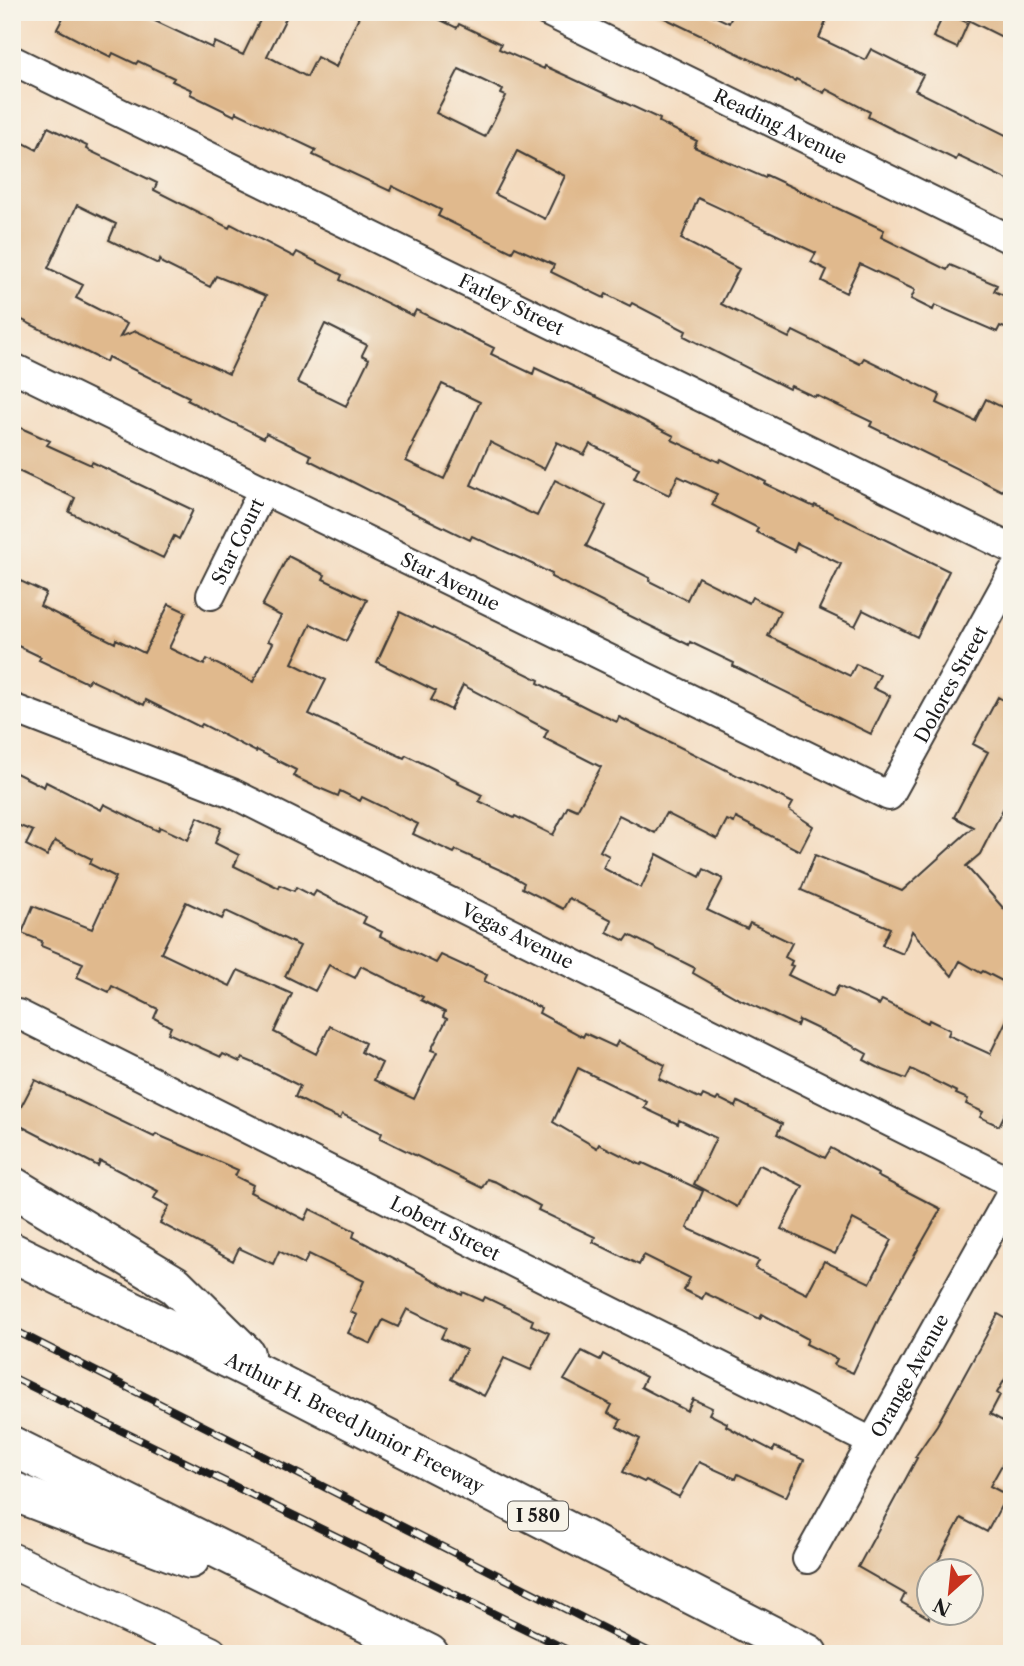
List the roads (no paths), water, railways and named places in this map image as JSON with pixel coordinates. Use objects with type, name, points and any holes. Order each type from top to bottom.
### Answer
[{"type":"highway","points":[[12,1186],[175,1285],[268,1378]]},
{"type":"highway","name":"Arthur H. Breed Junior Freeway","points":[[12,1252],[268,1378],[808,1654]]},
{"type":"highway","points":[[12,1446],[417,1648]]},
{"type":"highway","points":[[12,1491],[417,1648]]},
{"type":"street","name":"Reading Avenue","points":[[548,12],[1012,240]]},
{"type":"street","name":"Farley Street","points":[[12,60],[1012,549]]},
{"type":"street","name":"Star Avenue","points":[[12,368],[890,796]]},
{"type":"street","name":"Star Court","points":[[211,595],[263,489]]},
{"type":"street","name":"Dolores Street","points":[[890,796],[1012,573]]},
{"type":"street","name":"Vegas Avenue","points":[[12,708],[232,793],[1012,1183]]},
{"type":"street","name":"Lobert Street","points":[[18,1014],[872,1443]]},
{"type":"street","name":"Orange Avenue","points":[[807,1559],[1012,1192]]},
{"type":"street","points":[[12,1561],[210,1654]]},
{"type":"railway","points":[[12,1329],[654,1654]]},
{"type":"railway","points":[[12,1377],[576,1654]]}]
